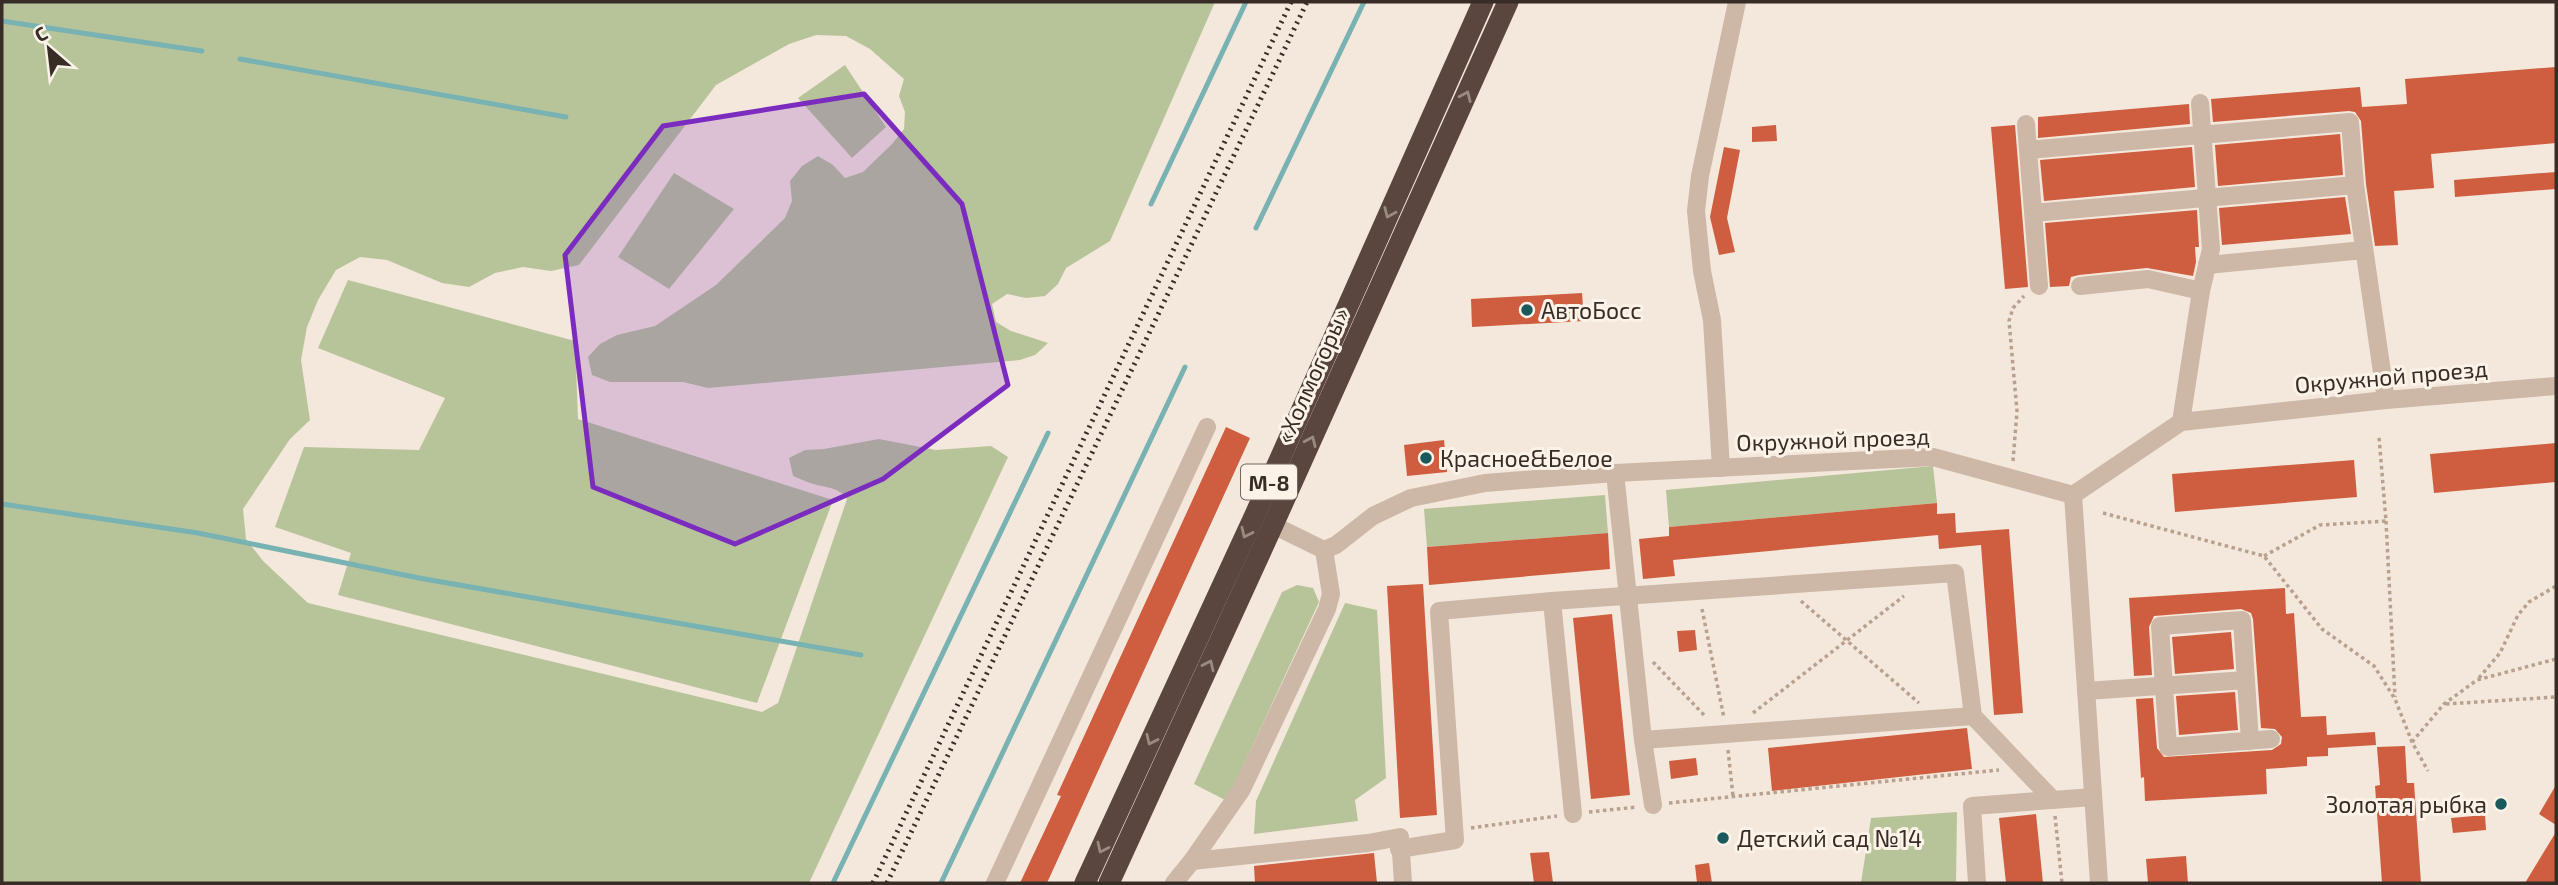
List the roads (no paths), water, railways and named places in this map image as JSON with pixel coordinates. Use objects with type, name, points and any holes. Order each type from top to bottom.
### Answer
[{"type":"highway","name":"«Холмогоры»","points":[[1085,883],[1248,529],[1483,2]]},
{"type":"highway","name":"«Холмогоры»","points":[[1109,883],[1508,2]]},
{"type":"street","points":[[1721,468],[1712,320],[1702,271],[1696,211],[1700,176],[1737,2]]},
{"type":"street","points":[[2181,422],[2201,291],[2211,249],[2200,103]]},
{"type":"street","points":[[2028,150],[2350,122],[2355,185],[2386,400]]},
{"type":"street","points":[[2026,124],[2039,286]]},
{"type":"street","points":[[2033,213],[2355,185]]},
{"type":"street","points":[[2207,265],[2364,250]]},
{"type":"street","points":[[2080,286],[2148,279],[2201,291]]},
{"type":"street","name":"Окружной проезд","points":[[1324,550],[1336,545],[1373,516],[1411,498],[1485,482],[1933,457],[2073,495],[2181,422],[2386,400],[2556,386]]},
{"type":"street","points":[[995,883],[1207,427]]},
{"type":"street","points":[[1615,473],[1643,740],[1653,805]]},
{"type":"street","points":[[2073,495],[2099,883]]},
{"type":"street","points":[[1174,883],[1242,789],[1327,609],[1331,594],[1324,550],[1273,525]]},
{"type":"street","points":[[1399,849],[1455,841],[1439,611],[1628,594],[1955,573],[1973,716],[2053,800]]},
{"type":"street","points":[[1552,601],[1573,814]]},
{"type":"street","points":[[2250,741],[2242,620],[2160,626],[2168,747],[2271,740]]},
{"type":"street","points":[[2086,691],[2246,680]]},
{"type":"street","points":[[1643,740],[1973,716]]},
{"type":"street","points":[[1977,883],[1972,806],[2093,797]]},
{"type":"street","points":[[1192,861],[1368,844],[1400,837],[1403,883]]},
{"type":"waterway","points":[[1151,204],[1246,2]]},
{"type":"waterway","points":[[1256,228],[1364,2]]},
{"type":"waterway","points":[[2,21],[202,51]]},
{"type":"waterway","points":[[240,59],[566,117]]},
{"type":"waterway","points":[[941,883],[1185,367]]},
{"type":"waterway","points":[[833,883],[1048,433]]},
{"type":"waterway","points":[[2,504],[198,533],[419,578],[861,655]]},
{"type":"railway","points":[[873,883],[1291,2]]},
{"type":"railway","points":[[887,883],[1307,2]]},
{"type":"place","name":"АвтоБосс","points":[[1527,310]]},
{"type":"place","name":"Красное&Белое","points":[[1426,458]]},
{"type":"place","name":"Золотая рыбка","points":[[2501,804]]},
{"type":"place","name":"Детский сад №14","points":[[1723,838]]}]
